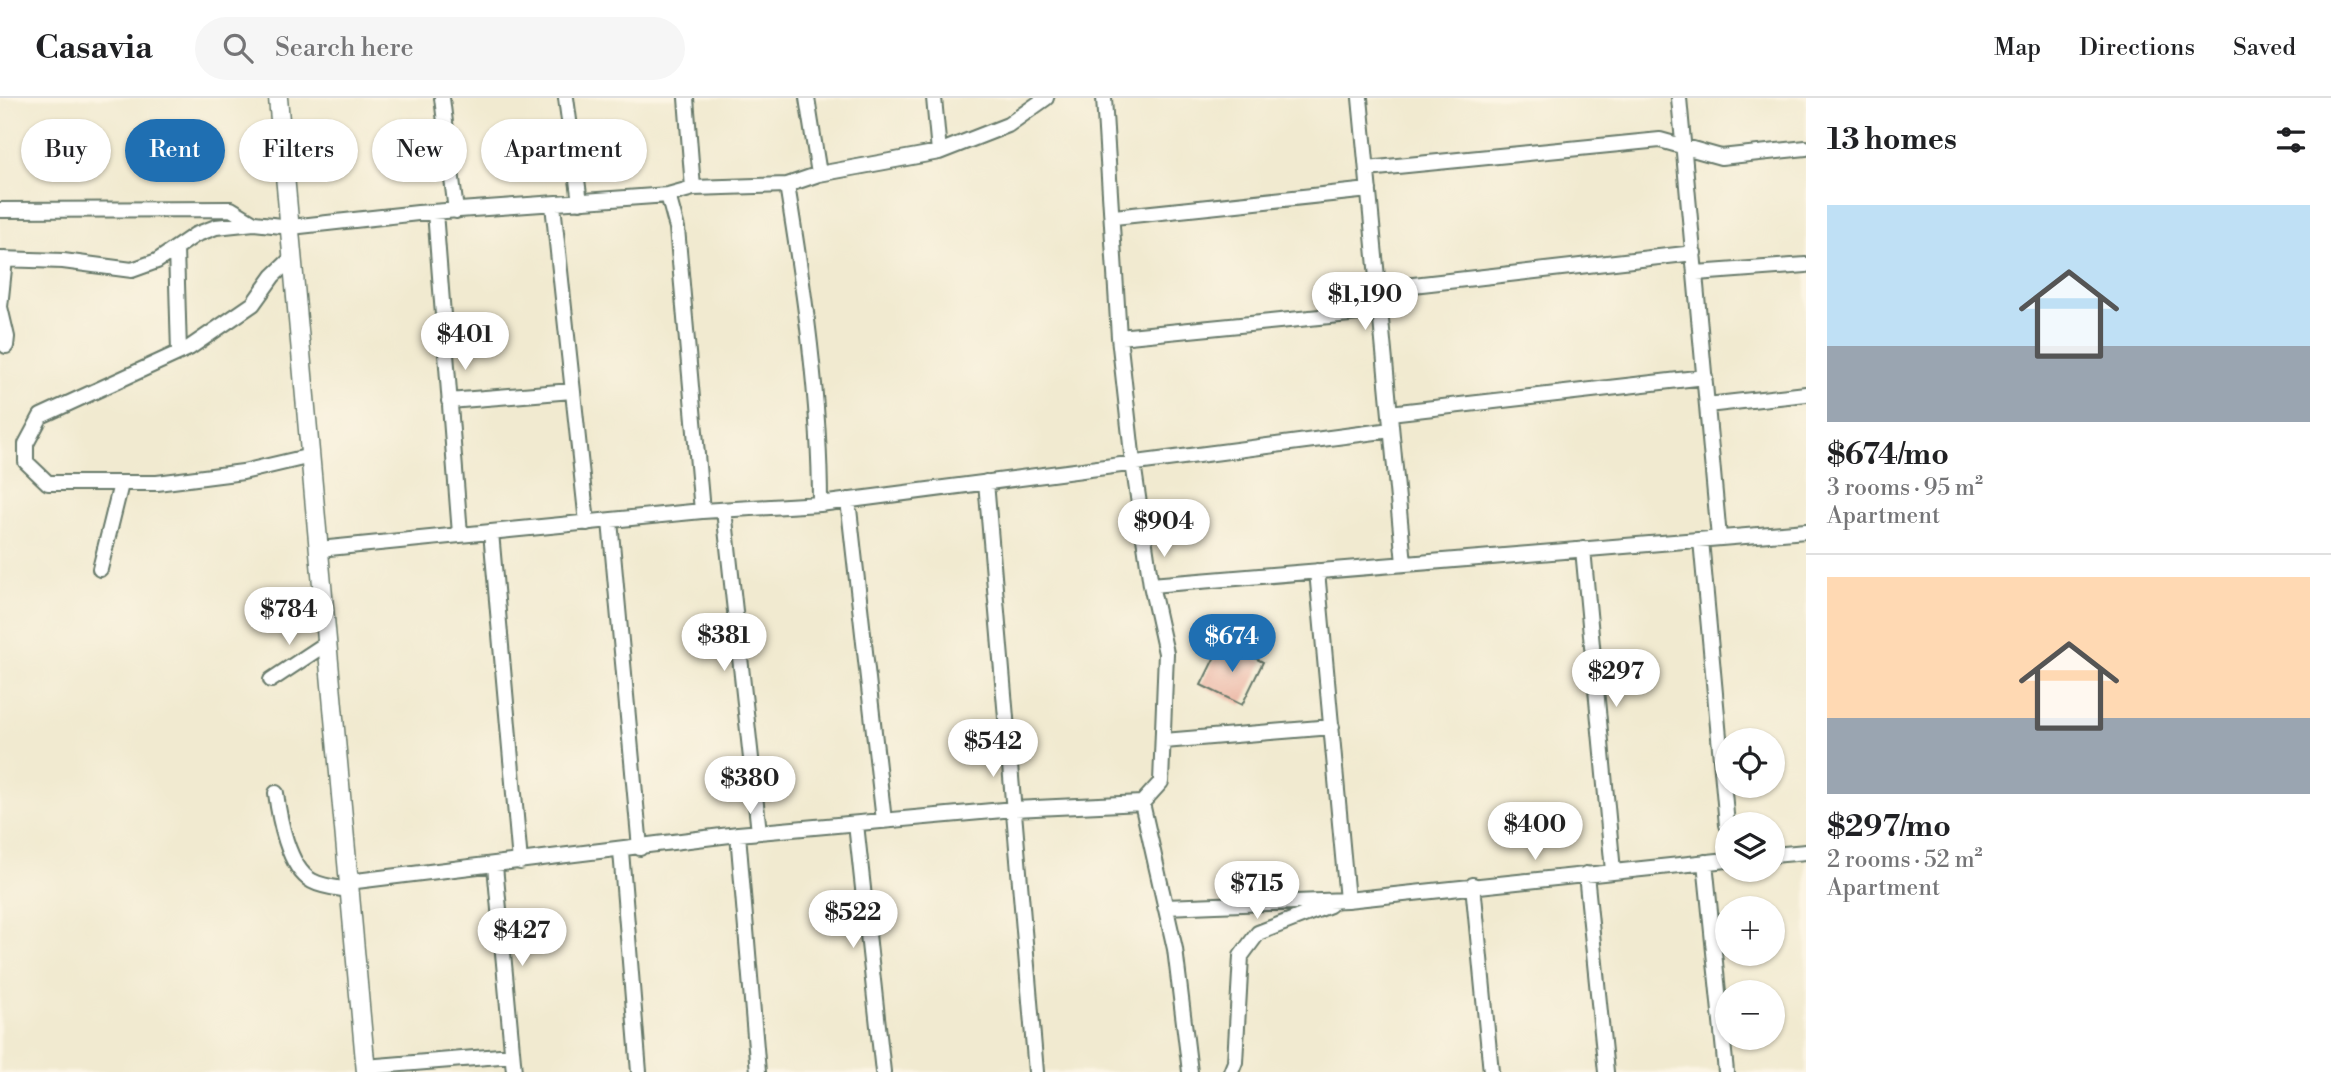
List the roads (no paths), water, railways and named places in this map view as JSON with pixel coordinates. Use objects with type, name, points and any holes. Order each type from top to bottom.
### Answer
[{"type":"street","points":[[278,98],[365,1069],[512,1055]]},
{"type":"street","points":[[442,98],[456,211]]},
{"type":"street","points":[[566,98],[580,202]]},
{"type":"street","points":[[686,98],[693,188]]},
{"type":"street","points":[[807,98],[819,174]]},
{"type":"street","points":[[933,98],[939,152]]},
{"type":"street","points":[[6,346],[7,337],[0,307],[2,259],[63,261],[132,270],[157,261],[195,235],[216,227],[254,223],[291,227],[435,212],[668,195],[693,188],[787,185],[819,174],[939,152],[1008,125],[1045,98]]},
{"type":"street","points":[[276,793],[282,832],[302,870],[310,880],[349,886],[738,834],[1014,809],[1142,803],[1161,782],[1166,653],[1151,585],[1133,463],[1119,337],[1114,218],[1104,98]]},
{"type":"street","points":[[1360,98],[1404,563]]},
{"type":"street","points":[[1679,98],[1719,538]]},
{"type":"street","points":[[1367,169],[1660,140],[1721,157],[1806,148]]},
{"type":"street","points":[[787,185],[799,255],[820,445],[820,504]]},
{"type":"street","points":[[1114,218],[1369,190]]},
{"type":"street","points":[[668,195],[677,228],[702,511]]},
{"type":"street","points":[[553,205],[587,523]]},
{"type":"street","points":[[0,210],[231,209],[254,223]]},
{"type":"street","points":[[435,212],[460,534]]},
{"type":"street","points":[[176,249],[179,352]]},
{"type":"street","points":[[1378,289],[1694,253]]},
{"type":"street","points":[[293,257],[272,276],[253,304],[179,352],[41,416],[26,444],[26,462],[48,483],[121,484],[157,483],[220,475],[311,456]]},
{"type":"street","points":[[1696,273],[1806,265]]},
{"type":"street","points":[[1119,337],[1380,311]]},
{"type":"street","points":[[1390,413],[1705,377]]},
{"type":"street","points":[[449,401],[572,391]]},
{"type":"street","points":[[1707,405],[1806,394]]},
{"type":"street","points":[[319,549],[702,511],[820,504],[1391,430]]},
{"type":"street","points":[[986,482],[1036,1072]]},
{"type":"street","points":[[100,569],[121,484]]},
{"type":"street","points":[[848,500],[884,821]]},
{"type":"street","points":[[724,510],[759,832]]},
{"type":"street","points":[[610,521],[640,848]]},
{"type":"street","points":[[491,531],[520,862]]},
{"type":"street","points":[[1151,585],[1806,531]]},
{"type":"street","points":[[1701,540],[1726,812]]},
{"type":"street","points":[[1583,549],[1614,871]]},
{"type":"street","points":[[1317,571],[1348,900]]},
{"type":"street","points":[[271,680],[327,643]]},
{"type":"street","points":[[1164,741],[1332,727]]},
{"type":"street","points":[[1142,803],[1175,949],[1190,1072]]},
{"type":"street","points":[[856,824],[883,1072]]},
{"type":"street","points":[[738,834],[758,1072]]},
{"type":"street","points":[[621,851],[639,1072]]},
{"type":"street","points":[[1785,854],[1806,852]]},
{"type":"street","points":[[1165,907],[1348,900],[1715,861]]},
{"type":"street","points":[[1705,862],[1726,1072]]},
{"type":"street","points":[[495,866],[514,1072]]},
{"type":"street","points":[[1586,874],[1606,1072]]},
{"type":"street","points":[[1473,885],[1491,1072]]},
{"type":"street","points":[[1231,1072],[1235,1062],[1241,956],[1258,933],[1295,916],[1348,900]]}]
